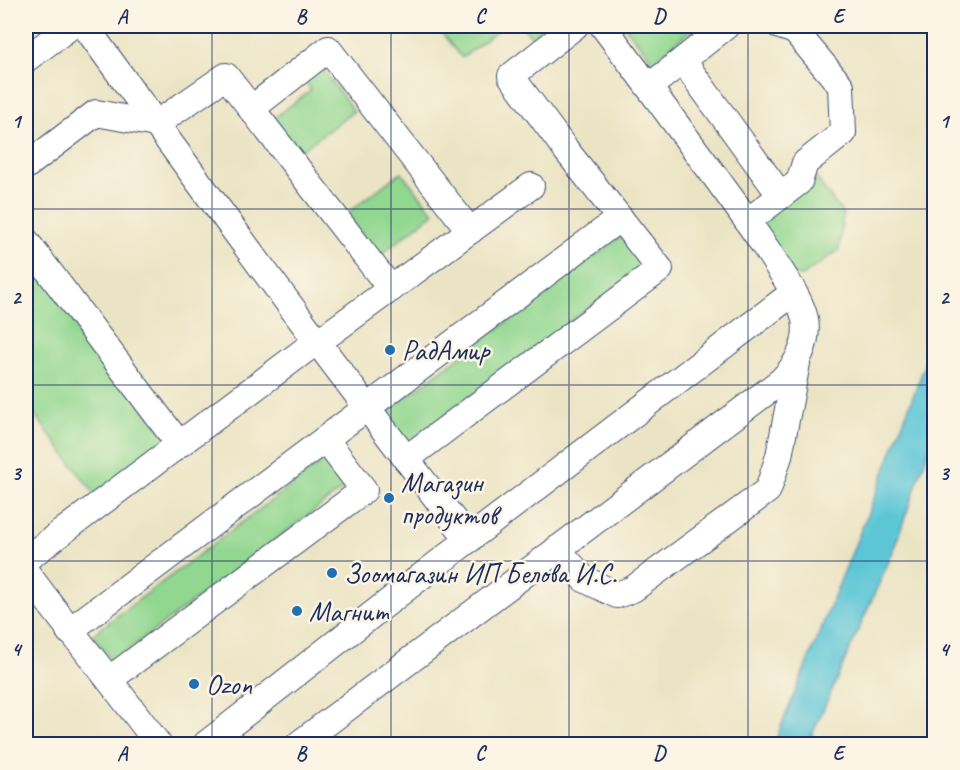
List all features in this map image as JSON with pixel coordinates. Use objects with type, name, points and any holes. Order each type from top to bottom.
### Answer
[{"type":"street","points":[[26,60],[71,26]]},
{"type":"street","points":[[85,26],[406,459],[469,540]]},
{"type":"street","points":[[406,459],[660,269],[511,76],[575,26]]},
{"type":"street","points":[[557,549],[584,579],[617,596],[633,589],[768,490],[779,456],[805,333],[805,320],[793,292],[748,221],[603,26]]},
{"type":"street","points":[[649,87],[726,26]]},
{"type":"street","points":[[748,221],[799,182],[805,163],[843,133],[841,86],[795,31],[780,26]]},
{"type":"street","points":[[251,109],[328,49],[470,231]]},
{"type":"street","points":[[683,61],[781,196]]},
{"type":"street","points":[[26,166],[96,113],[156,124],[226,76],[391,289]]},
{"type":"street","points":[[26,558],[531,186]]},
{"type":"street","points":[[69,631],[620,218]]},
{"type":"street","points":[[26,241],[179,444]]},
{"type":"street","points":[[206,744],[793,292]]},
{"type":"street","points":[[299,744],[781,381],[798,359]]},
{"type":"street","points":[[110,679],[363,490],[325,440]]},
{"type":"street","points":[[26,572],[69,631],[110,679],[158,744]]},
{"type":"green space","points":[[436,26],[503,26],[462,58]]},
{"type":"green space","points":[[522,26],[554,26],[535,41]]},
{"type":"green space","points":[[624,26],[696,26],[653,61]]},
{"type":"green space","points":[[320,66],[354,111],[295,155],[270,121],[311,90],[303,79]]},
{"type":"green space","points":[[805,163],[843,214],[839,250],[802,276],[783,274],[748,221]]},
{"type":"green space","points":[[401,172],[434,213],[379,256],[346,214]]},
{"type":"green space","points":[[621,236],[644,266],[408,443],[385,413]]},
{"type":"green space","points":[[26,250],[169,440],[96,496],[26,403]]},
{"type":"green space","points":[[324,461],[344,488],[112,662],[92,635]]},
{"type":"water","points":[[934,341],[934,435],[892,554],[808,744],[774,744],[877,491]]},
{"type":"place","name":"РадАмир","points":[[390,350]]},
{"type":"place","name":"Магазин продуктов","points":[[389,498]]},
{"type":"place","name":"Зоомагазин ИП Белова И.С.","points":[[332,573]]},
{"type":"place","name":"Магнит","points":[[297,611]]},
{"type":"place","name":"Ozon","points":[[194,684]]}]
